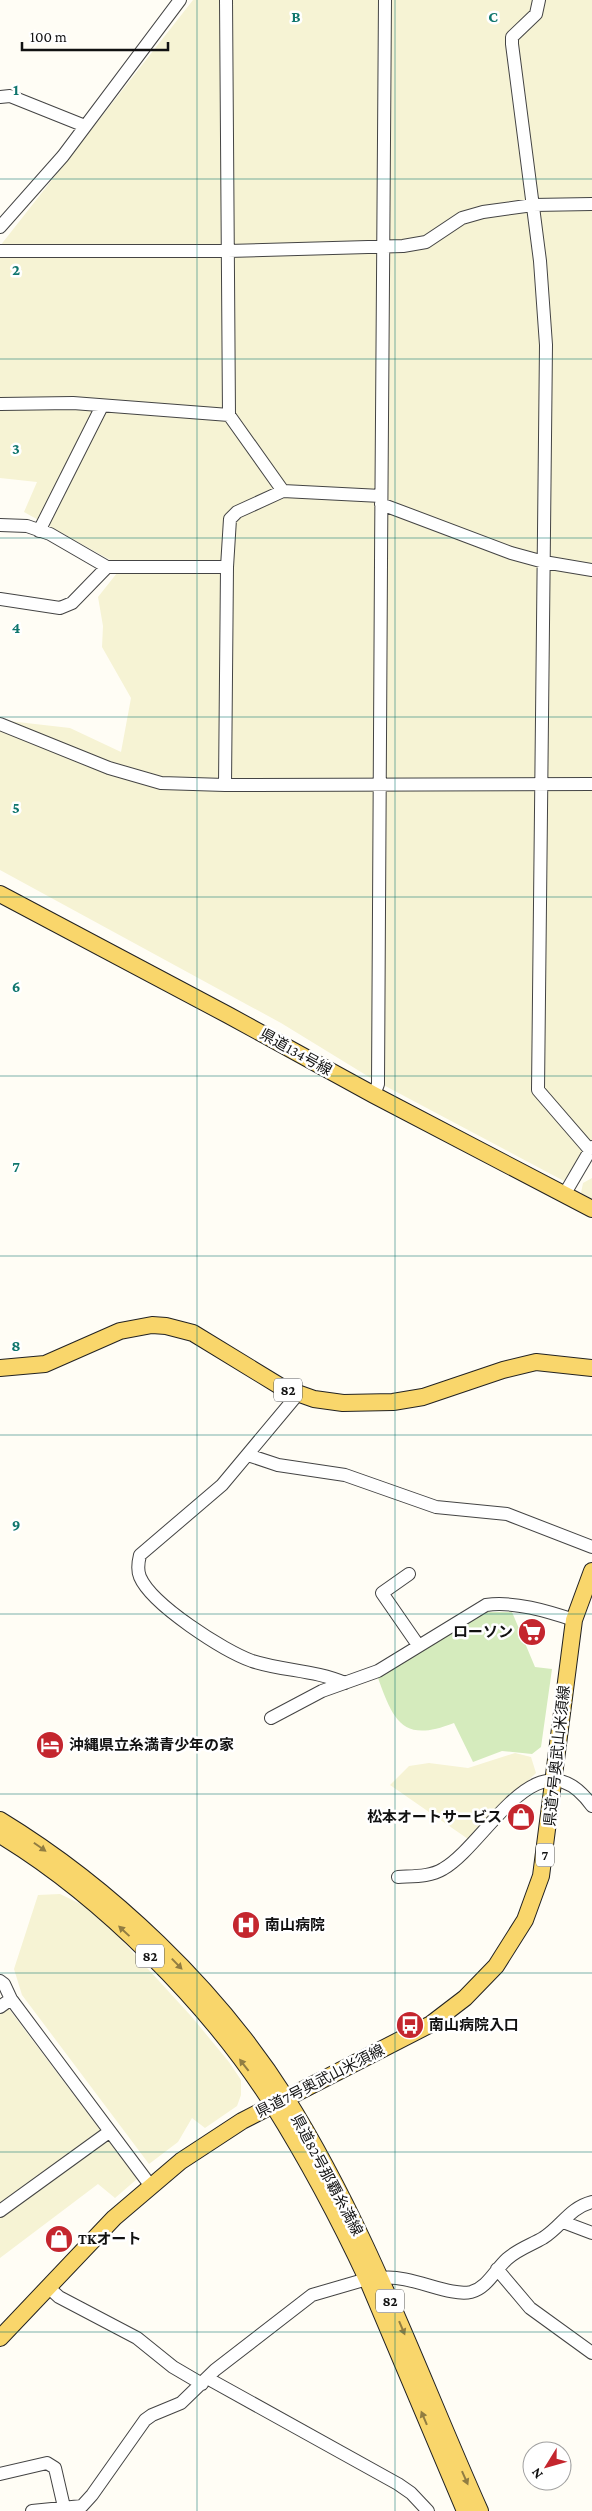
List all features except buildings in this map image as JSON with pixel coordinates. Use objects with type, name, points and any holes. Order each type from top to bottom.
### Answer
[{"type":"main road","name":"県道134号線","points":[[0,894],[222,1011],[374,1095],[592,1209]]},
{"type":"main road","name":"82","points":[[0,1368],[45,1364],[120,1331],[145,1326],[166,1326],[193,1333],[254,1372],[298,1394],[343,1403],[393,1402],[439,1393],[503,1370],[536,1362],[592,1368]]},
{"type":"main road","name":"県道7号奥武山米須線","points":[[0,2338],[114,2218],[150,2185],[215,2137],[279,2101],[436,2021],[466,1998],[496,1966],[514,1940],[537,1890],[544,1861],[574,1620],[592,1571]]},
{"type":"main road","name":"県道82号那覇糸満線","points":[[0,1820],[78,1875],[154,1941],[204,1992],[229,2021],[279,2101],[332,2208],[374,2278],[480,2511]]},
{"type":"main road","name":"県道82号那覇糸満線","points":[[0,1834],[73,1886],[152,1957],[279,2101]]},
{"type":"main road","name":"県道82号那覇糸満線","points":[[374,2278],[465,2511]]},
{"type":"street","points":[[0,227],[63,156],[180,0]]},
{"type":"street","points":[[226,0],[229,415],[282,491]]},
{"type":"street","points":[[374,1095],[378,1084],[385,0]]},
{"type":"street","points":[[539,0],[536,14],[512,37],[533,205],[546,344],[538,1090],[591,1148],[564,1195]]},
{"type":"street","points":[[0,96],[10,96],[86,126]]},
{"type":"street","points":[[0,251],[228,251],[382,248],[426,242],[462,218],[483,212],[533,205],[592,204]]},
{"type":"street","points":[[0,404],[73,403],[229,415]]},
{"type":"street","points":[[39,531],[102,406]]},
{"type":"street","points":[[225,785],[227,567],[230,519],[237,512],[282,491],[381,500],[511,553],[544,562],[592,570]]},
{"type":"street","points":[[0,525],[27,526],[107,567],[227,567]]},
{"type":"street","points":[[0,599],[60,608],[72,603],[107,567]]},
{"type":"street","points":[[0,737],[5,727],[109,768],[161,782],[225,785],[381,783],[592,784]]},
{"type":"street","points":[[298,1394],[248,1455],[209,1498],[140,1555],[138,1565],[140,1576],[153,1597],[236,1654],[282,1669],[325,1675],[345,1683]]},
{"type":"street","points":[[248,1455],[278,1465],[345,1475],[436,1506],[507,1514],[592,1547]]},
{"type":"street","points":[[409,1574],[382,1593],[418,1645]]},
{"type":"street","points":[[271,1718],[307,1698],[378,1671],[477,1609],[496,1604],[531,1608],[574,1620]]},
{"type":"street","points":[[398,1877],[424,1876],[443,1870],[460,1856],[520,1794],[538,1782],[554,1780],[576,1788],[592,1806]]},
{"type":"street","points":[[0,1981],[4,1984],[11,1999],[108,2132],[150,2185]]},
{"type":"street","points":[[0,2007],[11,1999]]},
{"type":"street","points":[[0,2211],[108,2132]]},
{"type":"street","points":[[32,2511],[82,2506],[145,2420],[181,2403],[215,2370],[312,2295],[374,2278],[400,2277],[469,2292],[486,2284],[509,2257],[544,2237],[563,2222],[575,2208],[592,2202]]},
{"type":"street","points":[[563,2222],[592,2233]]},
{"type":"street","points":[[497,2269],[530,2308],[592,2353]]},
{"type":"street","points":[[48,2287],[59,2297],[137,2338],[174,2367],[205,2381],[398,2484],[411,2493],[428,2511]]},
{"type":"street","points":[[0,2474],[47,2463],[55,2468],[64,2508]]},
{"type":"shaded area","points":[[193,0],[592,0],[592,1156],[577,1161],[564,1181],[374,1080],[281,1023],[0,870],[0,720],[70,728],[121,752],[131,698],[102,647],[103,626],[98,597],[117,573],[112,561],[24,512],[37,482],[0,478],[0,246]]},
{"type":"shaded area","points":[[592,1178],[592,1199],[581,1193],[583,1183]]},
{"type":"shaded area","points":[[515,1753],[531,1757],[536,1773],[468,1839],[390,1785],[409,1766],[429,1763],[468,1768]]},
{"type":"shaded area","points":[[60,1894],[95,1911],[191,2016],[229,2062],[241,2080],[241,2095],[237,2106],[205,2128],[192,2118],[178,2142],[149,2164],[22,1995],[14,1969],[38,1895]]},
{"type":"shaded area","points":[[0,1997],[137,2179],[115,2198],[98,2184],[0,2258]]},
{"type":"green space","points":[[485,1612],[512,1612],[535,1667],[552,1669],[541,1747],[532,1754],[502,1751],[473,1762],[454,1723],[437,1729],[423,1731],[412,1729],[403,1724],[389,1706],[378,1678]]},
{"type":"place","name":"ローソン","points":[[532,1632]]},
{"type":"place","name":"沖縄県立糸満青少年の家","points":[[50,1745]]},
{"type":"place","name":"松本オートサービス","points":[[521,1817]]},
{"type":"place","name":"南山病院","points":[[246,1925]]},
{"type":"place","name":"南山病院入口","points":[[410,2025]]},
{"type":"place","name":"TKオート","points":[[59,2239]]}]
